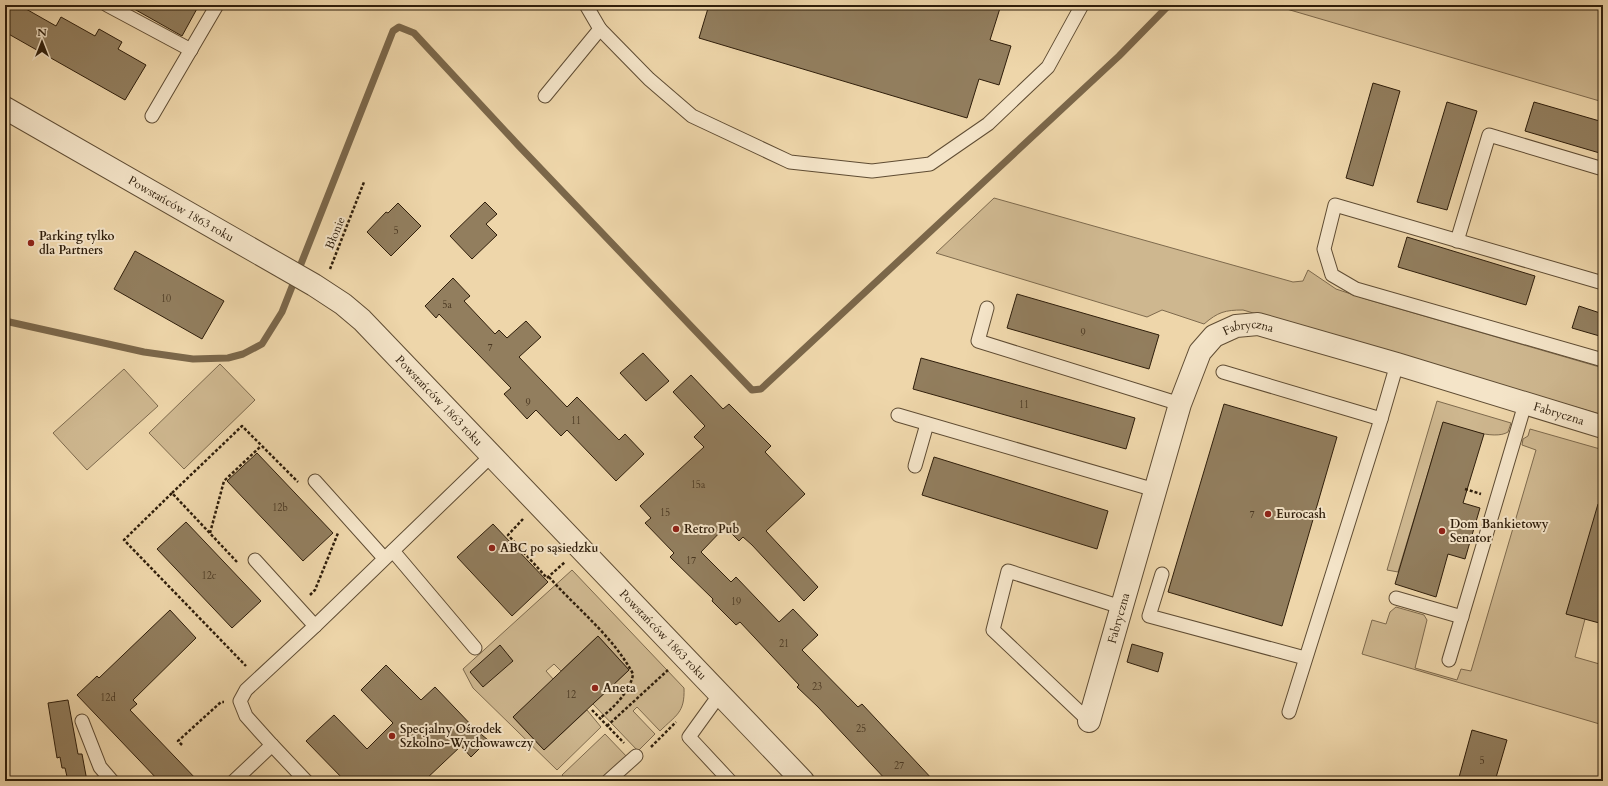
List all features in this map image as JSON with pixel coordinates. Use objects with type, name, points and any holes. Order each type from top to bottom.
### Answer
[{"type":"street","name":"Powstańców 1863 roku","points":[[5,108],[318,287],[362,320],[803,781]]},
{"type":"street","name":"Fabryczna","points":[[1089,721],[1180,404],[1200,352],[1214,336],[1236,326],[1258,324],[1397,364],[1603,427]]},
{"type":"lane","points":[[107,5],[192,50]]},
{"type":"lane","points":[[152,116],[217,5]]},
{"type":"lane","points":[[586,5],[600,29],[649,79],[692,116],[790,162],[872,171],[930,164],[988,124],[1048,67],[1082,5]]},
{"type":"lane","points":[[545,96],[600,29]]},
{"type":"lane","points":[[1457,241],[1489,134],[1603,168]]},
{"type":"lane","points":[[1603,282],[1335,205],[1324,249],[1332,275],[1356,289],[1603,360]]},
{"type":"lane","points":[[987,308],[978,341],[1180,404]]},
{"type":"lane","points":[[1289,712],[1397,364]]},
{"type":"lane","points":[[1223,372],[1381,419]]},
{"type":"lane","points":[[1449,660],[1525,404]]},
{"type":"lane","points":[[898,415],[1155,490]]},
{"type":"lane","points":[[915,466],[927,424]]},
{"type":"lane","points":[[306,781],[246,716],[240,701],[246,690],[315,626],[492,455]]},
{"type":"lane","points":[[315,481],[388,555],[475,648]]},
{"type":"lane","points":[[255,560],[315,626]]},
{"type":"lane","points":[[1089,721],[993,630],[1008,571],[1121,607]]},
{"type":"lane","points":[[1162,574],[1149,616],[1306,658]]},
{"type":"lane","points":[[1396,598],[1462,617]]},
{"type":"lane","points":[[720,694],[689,737],[730,781]]},
{"type":"lane","points":[[82,721],[100,767],[112,781]]},
{"type":"lane","points":[[234,781],[272,745]]},
{"type":"lane","points":[[608,781],[636,756]]},
{"type":"path","name":"Błonie","points":[[318,287],[364,182]]},
{"type":"path","points":[[246,666],[124,540],[242,426],[299,483]]},
{"type":"path","points":[[210,533],[224,481],[261,446]]},
{"type":"path","points":[[172,493],[242,567]]},
{"type":"path","points":[[526,517],[508,535],[547,578],[549,577],[579,606],[607,639],[633,674],[632,683],[617,703],[600,718]]},
{"type":"path","points":[[305,600],[315,590],[338,532]]},
{"type":"path","points":[[549,577],[567,561]]},
{"type":"path","points":[[607,726],[670,668]]},
{"type":"path","points":[[182,745],[178,741],[221,702],[240,701]]},
{"type":"path","points":[[592,710],[638,759],[680,719]]},
{"type":"shaded area","points":[[1273,5],[1603,5],[1603,102]]},
{"type":"shaded area","points":[[994,198],[1293,282],[1303,281],[1308,270],[1336,289],[1369,300],[1603,368],[1603,415],[1243,310],[1222,312],[1204,324],[1162,310],[1147,317],[936,253]]},
{"type":"shaded area","points":[[220,364],[255,400],[184,469],[149,433]]},
{"type":"shaded area","points":[[124,369],[158,406],[87,470],[53,433]]},
{"type":"shaded area","points":[[1437,401],[1511,423],[1508,432],[1494,435],[1476,432],[1443,423],[1398,572],[1387,570]]},
{"type":"shaded area","points":[[1530,429],[1600,449],[1603,444],[1603,512],[1585,619],[1575,657],[1603,665],[1603,725],[1362,654],[1372,620],[1386,624],[1390,612],[1396,607],[1424,615],[1427,620],[1415,668],[1457,680],[1461,669],[1471,671],[1536,450],[1522,445],[1523,439],[1528,436]]},
{"type":"shaded area","points":[[572,570],[684,688],[684,696],[683,703],[678,713],[660,731],[637,707],[633,711],[655,734],[638,751],[593,704],[629,670],[598,636],[561,671],[554,664],[546,671],[554,680],[513,717],[544,750],[587,710],[601,727],[557,770],[473,688],[463,669]]},
{"type":"shaded area","points":[[605,734],[629,759],[606,781],[567,781],[562,775]]},
{"type":"building","points":[[5,5],[19,5],[56,26],[61,17],[95,36],[99,29],[122,42],[118,49],[146,65],[125,100],[5,32]]},
{"type":"building","points":[[127,5],[199,5],[182,36]]},
{"type":"building","points":[[709,5],[1001,5],[990,40],[1011,46],[999,85],[979,79],[967,118],[699,38]]},
{"type":"building","points":[[1373,83],[1400,91],[1373,186],[1346,178]]},
{"type":"building","points":[[1447,102],[1477,111],[1447,210],[1417,202]]},
{"type":"building","points":[[1534,102],[1603,122],[1603,154],[1525,131]]},
{"type":"building","points":[[485,202],[497,214],[486,224],[497,235],[472,259],[450,236]]},
{"type":"building","points":[[398,203],[421,226],[391,256],[367,232],[386,212],[388,213]]},
{"type":"building","points":[[1407,237],[1535,276],[1526,305],[1398,267]]},
{"type":"building","points":[[135,251],[224,301],[202,339],[114,289]]},
{"type":"building","points":[[453,278],[470,296],[464,301],[495,334],[499,330],[507,338],[526,321],[541,337],[519,357],[567,407],[577,397],[619,440],[625,434],[644,454],[616,481],[567,430],[561,436],[536,410],[527,419],[504,394],[511,388],[439,314],[436,318],[425,306]]},
{"type":"building","points":[[1017,294],[1159,335],[1149,369],[1007,328]]},
{"type":"building","points":[[1579,306],[1603,314],[1603,337],[1572,328]]},
{"type":"building","points":[[643,353],[669,381],[646,401],[620,373]]},
{"type":"building","points":[[921,358],[1135,418],[1126,449],[913,389]]},
{"type":"building","points":[[691,375],[723,409],[729,404],[771,446],[765,452],[805,494],[766,531],[818,587],[804,601],[752,545],[743,537],[739,541],[725,527],[701,552],[731,582],[736,577],[779,622],[793,609],[818,635],[802,650],[858,707],[862,704],[934,781],[887,781],[818,707],[797,687],[799,685],[740,622],[736,625],[712,601],[713,599],[670,557],[674,553],[645,523],[651,518],[640,506],[704,447],[694,437],[705,426],[673,392]]},
{"type":"building","points":[[1224,404],[1337,437],[1282,626],[1168,592]]},
{"type":"building","name":"Dom Bankietowy Senator","points":[[1443,422],[1484,434],[1463,503],[1480,508],[1465,559],[1448,554],[1436,597],[1395,584]]},
{"type":"building","points":[[257,453],[333,533],[303,561],[227,481]]},
{"type":"building","points":[[934,457],[1108,511],[1097,549],[922,495]]},
{"type":"building","points":[[1598,504],[1603,505],[1603,624],[1566,614]]},
{"type":"building","points":[[186,522],[261,601],[232,628],[157,549]]},
{"type":"building","points":[[493,524],[548,582],[512,616],[457,557]]},
{"type":"building","points":[[170,610],[196,638],[133,700],[137,704],[130,710],[198,781],[159,781],[77,695],[97,676],[99,678]]},
{"type":"building","points":[[598,636],[629,670],[544,750],[513,717]]},
{"type":"building","points":[[1132,644],[1163,653],[1158,672],[1127,662]]},
{"type":"building","points":[[500,645],[513,661],[483,687],[470,672]]},
{"type":"building","points":[[386,665],[421,700],[435,687],[476,730],[488,740],[471,757],[461,746],[424,781],[345,781],[306,741],[334,715],[367,749],[393,723],[361,690]]},
{"type":"building","points":[[68,700],[78,754],[82,754],[87,781],[68,781],[65,768],[62,768],[60,757],[57,758],[48,703]]},
{"type":"building","points":[[1472,730],[1507,740],[1495,781],[1458,781]]},
{"type":"waterway","points":[[5,321],[144,352],[193,359],[228,358],[243,354],[262,344],[282,312],[393,31],[399,27],[414,33],[518,145],[752,390],[761,389],[1119,56],[1169,5]]},
{"type":"place","name":"Parking tylko dla Partners","points":[[31,243]]},
{"type":"place","name":"Eurocash","points":[[1268,514]]},
{"type":"place","name":"Retro Pub","points":[[676,529]]},
{"type":"place","name":"Dom Bankietowy Senator","points":[[1442,531]]},
{"type":"place","name":"ABC po sąsiedzku","points":[[492,548]]},
{"type":"place","name":"Aneta","points":[[595,688]]},
{"type":"place","name":"Specjalny Ośrodek Szkolno-Wychowawczy","points":[[392,736]]}]
